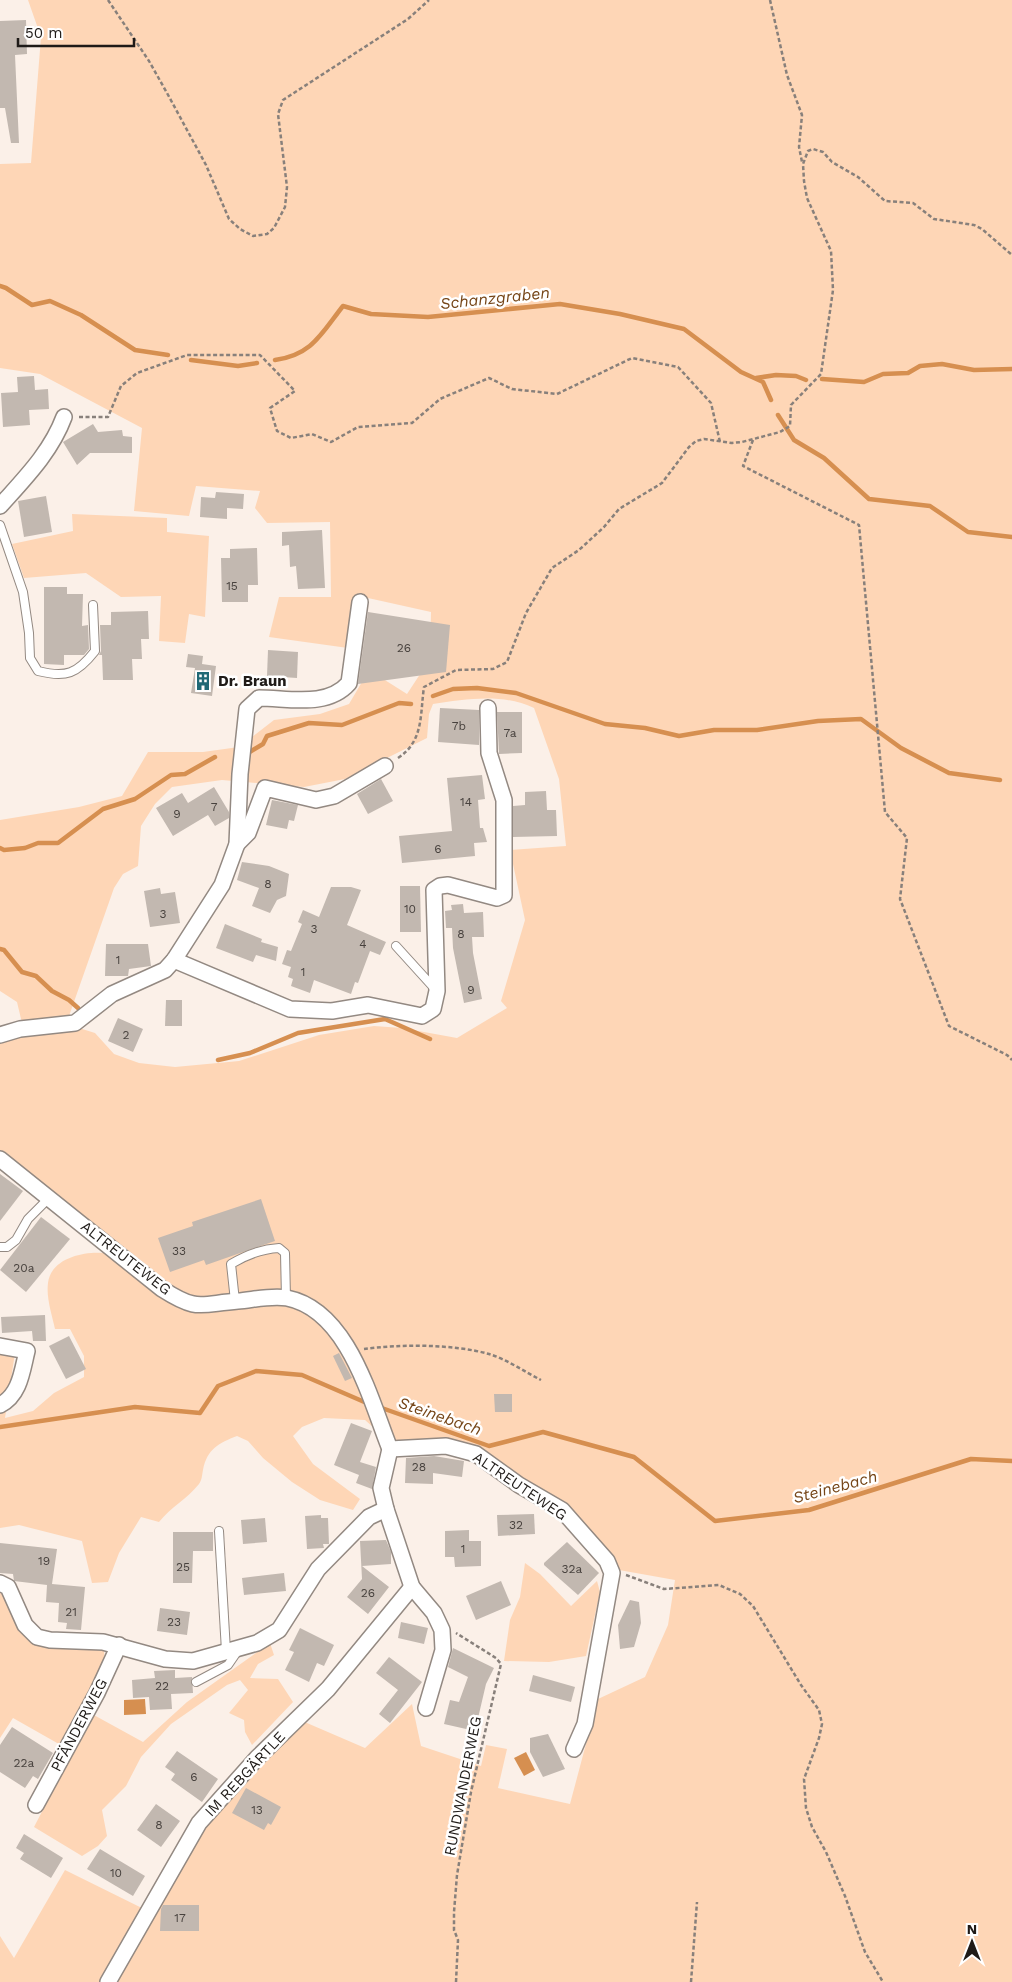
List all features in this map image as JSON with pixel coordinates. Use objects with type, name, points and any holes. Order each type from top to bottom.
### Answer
[{"type":"street","points":[[0,506],[46,454],[57,436],[64,417]]},
{"type":"street","points":[[0,1035],[20,1029],[75,1023],[100,1006],[112,994],[165,970],[174,960],[222,886],[237,844],[240,774],[247,709],[259,698],[321,700],[342,692],[349,682],[360,602]]},
{"type":"street","points":[[174,960],[290,1009],[332,1011],[368,1005],[422,1016],[433,1009],[437,991],[434,890],[440,886],[448,885],[497,898],[504,895],[504,800],[488,753],[488,708]]},
{"type":"street","points":[[237,844],[248,832],[265,788],[316,800],[334,796],[385,766]]},
{"type":"street","name":"ALTREUTEWEG","points":[[0,1159],[162,1289],[184,1303],[204,1306],[235,1301],[286,1298],[315,1309],[328,1320],[349,1351],[370,1397],[390,1449],[446,1446],[476,1454],[520,1485],[562,1510],[607,1561],[612,1573]]},
{"type":"street","points":[[0,1346],[27,1351],[19,1383],[8,1401],[0,1405]]},
{"type":"street","points":[[390,1449],[381,1488],[386,1509],[412,1587],[434,1613],[442,1630],[443,1650],[426,1708]]},
{"type":"street","points":[[0,1584],[8,1587],[25,1625],[37,1637],[50,1640],[89,1640],[119,1645],[165,1659],[193,1661],[257,1643],[279,1630],[318,1568],[369,1517],[386,1509]]},
{"type":"street","points":[[574,1750],[585,1724],[612,1573]]},
{"type":"street","name":"IM REBGÄRTLE","points":[[108,1982],[199,1823],[257,1758],[328,1689],[412,1587]]},
{"type":"street","name":"PFÄNDERWEG","points":[[36,1805],[98,1693],[119,1645]]},
{"type":"lane","points":[[0,526],[24,592],[30,658],[38,671],[53,675],[68,674],[84,665],[95,651],[93,605]]},
{"type":"lane","points":[[396,946],[437,991]]},
{"type":"lane","points":[[0,1247],[7,1247],[16,1240],[28,1219],[49,1198]]},
{"type":"lane","points":[[235,1301],[231,1264],[245,1256],[265,1249],[279,1248],[285,1253],[286,1298]]},
{"type":"lane","points":[[196,1682],[228,1665],[233,1649],[219,1530]]},
{"type":"path","points":[[108,0],[149,62],[167,94],[206,165],[229,219],[247,233],[259,236],[274,228],[285,207],[287,187],[278,114],[283,100],[408,19],[429,0]]},
{"type":"path","points":[[385,766],[406,752],[418,735],[424,688],[456,670],[493,669],[507,662],[526,613],[552,568],[579,550],[604,527],[619,509],[662,482],[696,441],[704,439],[732,443],[753,440],[780,432],[790,426],[791,405],[820,374],[833,290],[831,252],[807,198],[799,147],[802,115],[787,75],[770,0]]},
{"type":"path","points":[[802,164],[808,150],[818,149],[832,162],[858,177],[885,201],[913,203],[934,219],[974,225],[982,229],[1012,255]]},
{"type":"path","points":[[64,417],[108,417],[121,386],[137,373],[187,355],[260,356],[295,391],[270,408],[276,431],[291,438],[312,434],[331,442],[358,427],[412,423],[440,399],[489,378],[512,389],[557,394],[632,358],[678,367],[711,403],[720,442]]},
{"type":"path","points":[[753,440],[743,466],[859,525],[884,812],[907,838],[900,899],[949,1026],[1008,1054],[1012,1060]]},
{"type":"path","points":[[349,1351],[390,1346],[440,1348],[489,1354],[541,1380]]},
{"type":"path","points":[[612,1573],[640,1579],[664,1589],[719,1584],[740,1594],[753,1606],[801,1685],[819,1710],[822,1724],[819,1738],[804,1779],[806,1808],[812,1827],[826,1852],[845,1896],[865,1952],[883,1982]]},
{"type":"path","name":"RUNDWANDERWEG","points":[[442,1630],[452,1630],[496,1658],[501,1664],[473,1783],[457,1875],[454,1912],[454,1930],[458,1940],[456,1982]]},
{"type":"path","points":[[691,1982],[697,1902]]},
{"type":"shaded area","points":[[28,0],[1012,0],[1012,1982],[0,1982],[0,1936],[14,1958],[65,1870],[152,1913],[205,1822],[300,1720],[365,1748],[412,1704],[421,1746],[481,1766],[486,1745],[507,1749],[498,1788],[570,1804],[598,1699],[645,1677],[668,1625],[675,1580],[619,1570],[605,1547],[572,1514],[496,1459],[439,1439],[393,1445],[365,1420],[324,1418],[302,1427],[293,1436],[313,1464],[360,1499],[353,1510],[320,1500],[292,1482],[263,1458],[248,1441],[237,1436],[219,1444],[211,1452],[207,1457],[199,1484],[159,1522],[141,1517],[119,1553],[108,1582],[92,1583],[82,1541],[19,1525],[0,1528],[0,1351],[15,1353],[5,1418],[33,1411],[54,1393],[84,1377],[84,1356],[70,1329],[55,1329],[49,1300],[48,1283],[50,1274],[62,1262],[87,1253],[104,1253],[108,1249],[0,1155],[0,1043],[24,1033],[79,1028],[95,1033],[114,1054],[139,1063],[175,1067],[239,1061],[319,1035],[374,1026],[402,1028],[457,1038],[507,1008],[501,1001],[525,920],[510,850],[566,846],[559,779],[534,708],[510,700],[484,698],[433,704],[429,714],[427,738],[345,779],[304,787],[222,780],[172,787],[155,804],[141,826],[138,866],[123,874],[114,888],[69,1016],[22,1023],[17,1002],[0,991],[0,820],[79,807],[122,796],[148,752],[203,752],[239,747],[274,720],[320,714],[349,704],[369,670],[407,694],[430,659],[431,612],[368,598],[357,609],[348,648],[269,637],[279,597],[331,597],[330,522],[267,523],[255,508],[260,491],[196,486],[189,516],[134,511],[142,428],[40,374],[0,368],[0,164],[31,163],[41,37]]},
{"type":"shaded area","points":[[72,514],[167,518],[167,532],[209,536],[205,617],[189,614],[185,643],[159,641],[161,596],[121,597],[86,573],[24,578],[12,544],[73,531]]},
{"type":"shaded area","points":[[525,1563],[540,1574],[571,1606],[597,1581],[600,1592],[586,1656],[549,1662],[504,1661],[510,1620],[520,1597]]},
{"type":"shaded area","points":[[0,1591],[3,1591],[22,1629],[38,1645],[94,1644],[104,1650],[105,1667],[92,1714],[143,1742],[187,1702],[270,1643],[274,1655],[258,1664],[250,1678],[278,1679],[293,1702],[252,1745],[245,1732],[244,1720],[229,1713],[248,1690],[240,1680],[227,1685],[171,1724],[141,1757],[126,1786],[102,1810],[107,1836],[98,1846],[82,1856],[34,1827],[73,1752],[13,1718],[0,1738]]},
{"type":"shaded area","points":[[145,1699],[146,1714],[124,1715],[124,1700]]},
{"type":"shaded area","points":[[526,1752],[535,1770],[524,1776],[514,1758]]},
{"type":"building","points":[[26,20],[27,54],[15,55],[19,143],[11,143],[5,108],[0,108],[0,21]]},
{"type":"building","points":[[34,376],[35,390],[48,389],[49,409],[29,410],[30,425],[3,427],[1,393],[18,392],[17,377]]},
{"type":"building","points":[[93,424],[98,432],[122,430],[123,436],[132,437],[132,453],[90,453],[77,465],[63,442]]},
{"type":"building","points":[[216,492],[244,494],[243,509],[227,508],[227,519],[200,517],[201,497],[215,498]]},
{"type":"building","points":[[46,496],[52,532],[24,537],[18,501]]},
{"type":"building","points":[[322,530],[325,588],[298,589],[296,566],[290,567],[289,545],[282,546],[282,532]]},
{"type":"building","points":[[257,548],[258,585],[248,585],[248,602],[222,602],[221,558],[230,558],[230,549]]},
{"type":"building","points":[[44,587],[67,587],[67,594],[83,594],[82,626],[88,625],[89,649],[84,655],[64,655],[64,665],[44,664]]},
{"type":"building","points":[[148,611],[149,639],[141,639],[142,659],[132,659],[133,680],[103,680],[102,655],[99,655],[101,651],[100,625],[111,625],[111,612]]},
{"type":"building","points":[[368,612],[450,625],[446,672],[358,684]]},
{"type":"building","points":[[268,650],[298,652],[297,678],[267,676]]},
{"type":"building","name":"Dr. Braun","points":[[188,654],[203,656],[202,664],[216,666],[212,696],[191,693],[195,668],[186,667]]},
{"type":"building","points":[[440,708],[479,710],[479,745],[438,742]]},
{"type":"building","points":[[497,712],[522,712],[522,753],[499,754]]},
{"type":"building","points":[[482,775],[485,799],[478,800],[480,828],[483,828],[487,842],[474,843],[475,856],[402,863],[399,836],[452,831],[447,778]]},
{"type":"building","points":[[381,779],[393,801],[368,814],[357,794]]},
{"type":"building","points":[[214,787],[229,812],[229,818],[215,826],[208,815],[173,836],[156,808],[182,793],[188,803]]},
{"type":"building","points":[[546,791],[547,810],[556,810],[557,836],[513,837],[513,806],[525,805],[525,792]]},
{"type":"building","points":[[272,800],[298,805],[294,821],[289,820],[287,829],[266,825]]},
{"type":"building","points":[[242,862],[269,866],[289,874],[286,896],[277,900],[270,913],[252,906],[259,888],[237,880]]},
{"type":"building","points":[[400,886],[420,886],[421,932],[400,932]]},
{"type":"building","points":[[331,887],[351,887],[361,890],[347,925],[386,942],[380,955],[370,951],[358,983],[355,982],[351,994],[314,980],[310,993],[291,986],[293,979],[288,977],[291,967],[282,964],[287,950],[291,951],[302,924],[298,922],[303,910],[319,917]]},
{"type":"building","points":[[160,888],[161,894],[175,892],[180,923],[150,927],[144,891]]},
{"type":"building","points":[[463,904],[464,913],[483,912],[484,937],[472,937],[473,953],[482,999],[464,1003],[453,948],[452,928],[446,928],[445,911],[452,910],[451,905]]},
{"type":"building","points":[[225,924],[262,939],[261,942],[278,947],[276,961],[256,955],[253,962],[216,948]]},
{"type":"building","points":[[106,944],[148,944],[151,966],[129,969],[128,976],[105,976]]},
{"type":"building","points":[[166,1000],[182,1000],[182,1026],[165,1026]]},
{"type":"building","points":[[118,1018],[143,1029],[133,1052],[108,1041]]},
{"type":"building","points":[[0,1174],[23,1191],[0,1221]]},
{"type":"building","points":[[261,1199],[275,1241],[206,1265],[204,1260],[170,1272],[158,1238],[193,1226],[192,1222]]},
{"type":"building","points":[[41,1217],[70,1239],[26,1292],[0,1270]]},
{"type":"building","points":[[45,1315],[46,1341],[33,1341],[32,1331],[2,1333],[1,1317]]},
{"type":"building","points":[[69,1336],[86,1369],[66,1379],[49,1346]]},
{"type":"building","points":[[339,1353],[352,1378],[345,1381],[333,1356]]},
{"type":"building","points":[[494,1394],[512,1394],[512,1412],[495,1412]]},
{"type":"building","points":[[351,1423],[372,1431],[360,1462],[376,1467],[372,1489],[356,1483],[359,1475],[334,1465]]},
{"type":"building","points":[[434,1456],[464,1461],[462,1477],[433,1473],[433,1484],[405,1483],[406,1458]]},
{"type":"building","points":[[534,1514],[535,1534],[498,1536],[497,1515]]},
{"type":"building","points":[[321,1515],[321,1518],[328,1518],[329,1544],[323,1544],[324,1548],[307,1549],[305,1516]]},
{"type":"building","points":[[265,1518],[267,1542],[243,1544],[241,1520]]},
{"type":"building","points":[[469,1530],[469,1541],[481,1541],[481,1566],[455,1567],[454,1557],[445,1557],[445,1531]]},
{"type":"building","points":[[173,1532],[213,1532],[213,1551],[193,1551],[192,1583],[173,1583]]},
{"type":"building","points":[[386,1540],[391,1552],[391,1564],[362,1566],[389,1587],[368,1614],[347,1597],[362,1579],[360,1541]]},
{"type":"building","points":[[567,1542],[599,1573],[578,1595],[544,1565]]},
{"type":"building","points":[[0,1543],[57,1549],[52,1584],[85,1587],[81,1630],[66,1629],[67,1623],[58,1622],[59,1603],[46,1602],[47,1585],[14,1581],[13,1574],[0,1573]]},
{"type":"building","points":[[284,1573],[286,1591],[244,1595],[242,1578]]},
{"type":"building","points":[[501,1581],[511,1605],[476,1620],[466,1596]]},
{"type":"building","points":[[630,1600],[639,1602],[641,1623],[634,1647],[620,1649],[618,1625]]},
{"type":"building","points":[[160,1608],[190,1612],[187,1635],[157,1631]]},
{"type":"building","points":[[401,1622],[428,1628],[424,1644],[398,1638]]},
{"type":"building","points":[[300,1628],[334,1645],[324,1666],[317,1663],[309,1682],[285,1670],[294,1652],[289,1650]]},
{"type":"building","points":[[453,1648],[494,1668],[486,1684],[475,1731],[444,1724],[450,1700],[459,1702],[468,1677],[448,1667]]},
{"type":"building","points":[[389,1657],[422,1682],[390,1723],[379,1714],[398,1690],[376,1673]]},
{"type":"building","points":[[175,1670],[175,1678],[192,1677],[193,1693],[171,1694],[172,1709],[150,1710],[149,1697],[133,1698],[132,1680],[155,1678],[154,1671]]},
{"type":"building","points":[[533,1675],[575,1687],[571,1702],[529,1691]]},
{"type":"building","points":[[12,1727],[53,1753],[38,1779],[33,1776],[25,1788],[0,1772],[0,1745]]},
{"type":"building","points":[[548,1734],[565,1769],[543,1777],[530,1752],[530,1738]]},
{"type":"building","points":[[177,1751],[218,1779],[202,1802],[171,1780],[175,1774],[165,1767]]},
{"type":"building","points":[[246,1788],[281,1807],[271,1825],[268,1823],[264,1830],[232,1813]]},
{"type":"building","points":[[156,1804],[180,1821],[161,1847],[137,1830]]},
{"type":"building","points":[[24,1834],[63,1858],[51,1878],[20,1859],[24,1853],[16,1848]]},
{"type":"building","points":[[100,1849],[145,1876],[133,1896],[87,1869]]},
{"type":"building","points":[[163,1905],[199,1905],[199,1931],[160,1931],[161,1909]]},
{"type":"waterway","name":"Schanzgraben","points":[[0,286],[32,305],[50,301],[81,315],[135,350],[168,355]]},
{"type":"waterway","name":"Schanzgraben","points":[[275,360],[298,353],[315,342],[343,306],[371,314],[428,317],[560,304],[620,314],[684,329],[741,372],[763,382],[771,400]]},
{"type":"waterway","name":"Schanzgraben","points":[[191,360],[238,366],[257,363]]},
{"type":"waterway","points":[[822,379],[864,382],[883,374],[908,373],[920,366],[942,364],[974,370],[1012,369]]},
{"type":"waterway","points":[[756,378],[776,375],[796,376],[806,380]]},
{"type":"waterway","name":"Schanzgraben","points":[[778,415],[794,440],[824,458],[869,499],[930,506],[968,532],[1012,537]]},
{"type":"waterway","points":[[433,696],[453,689],[477,688],[516,693],[605,724],[645,728],[679,736],[714,730],[757,730],[818,721],[861,719],[901,748],[949,773],[1000,780]]},
{"type":"waterway","points":[[248,753],[263,744],[267,736],[309,723],[342,725],[399,703],[411,704]]},
{"type":"waterway","points":[[0,848],[4,850],[25,848],[38,843],[58,843],[103,809],[135,799],[171,775],[185,774],[215,757]]},
{"type":"waterway","points":[[0,949],[4,950],[22,972],[36,976],[52,991],[69,1000],[78,1008]]},
{"type":"waterway","points":[[218,1060],[250,1053],[298,1033],[385,1019],[430,1039]]},
{"type":"waterway","name":"Steinebach","points":[[0,1427],[135,1407],[200,1413],[218,1386],[256,1371],[302,1375],[369,1404]]},
{"type":"waterway","name":"Steinebach","points":[[379,1407],[489,1446],[543,1432],[634,1457],[715,1521],[809,1510],[971,1459],[1012,1461]]},
{"type":"place","name":"Dr. Braun","points":[[203,681]]}]
